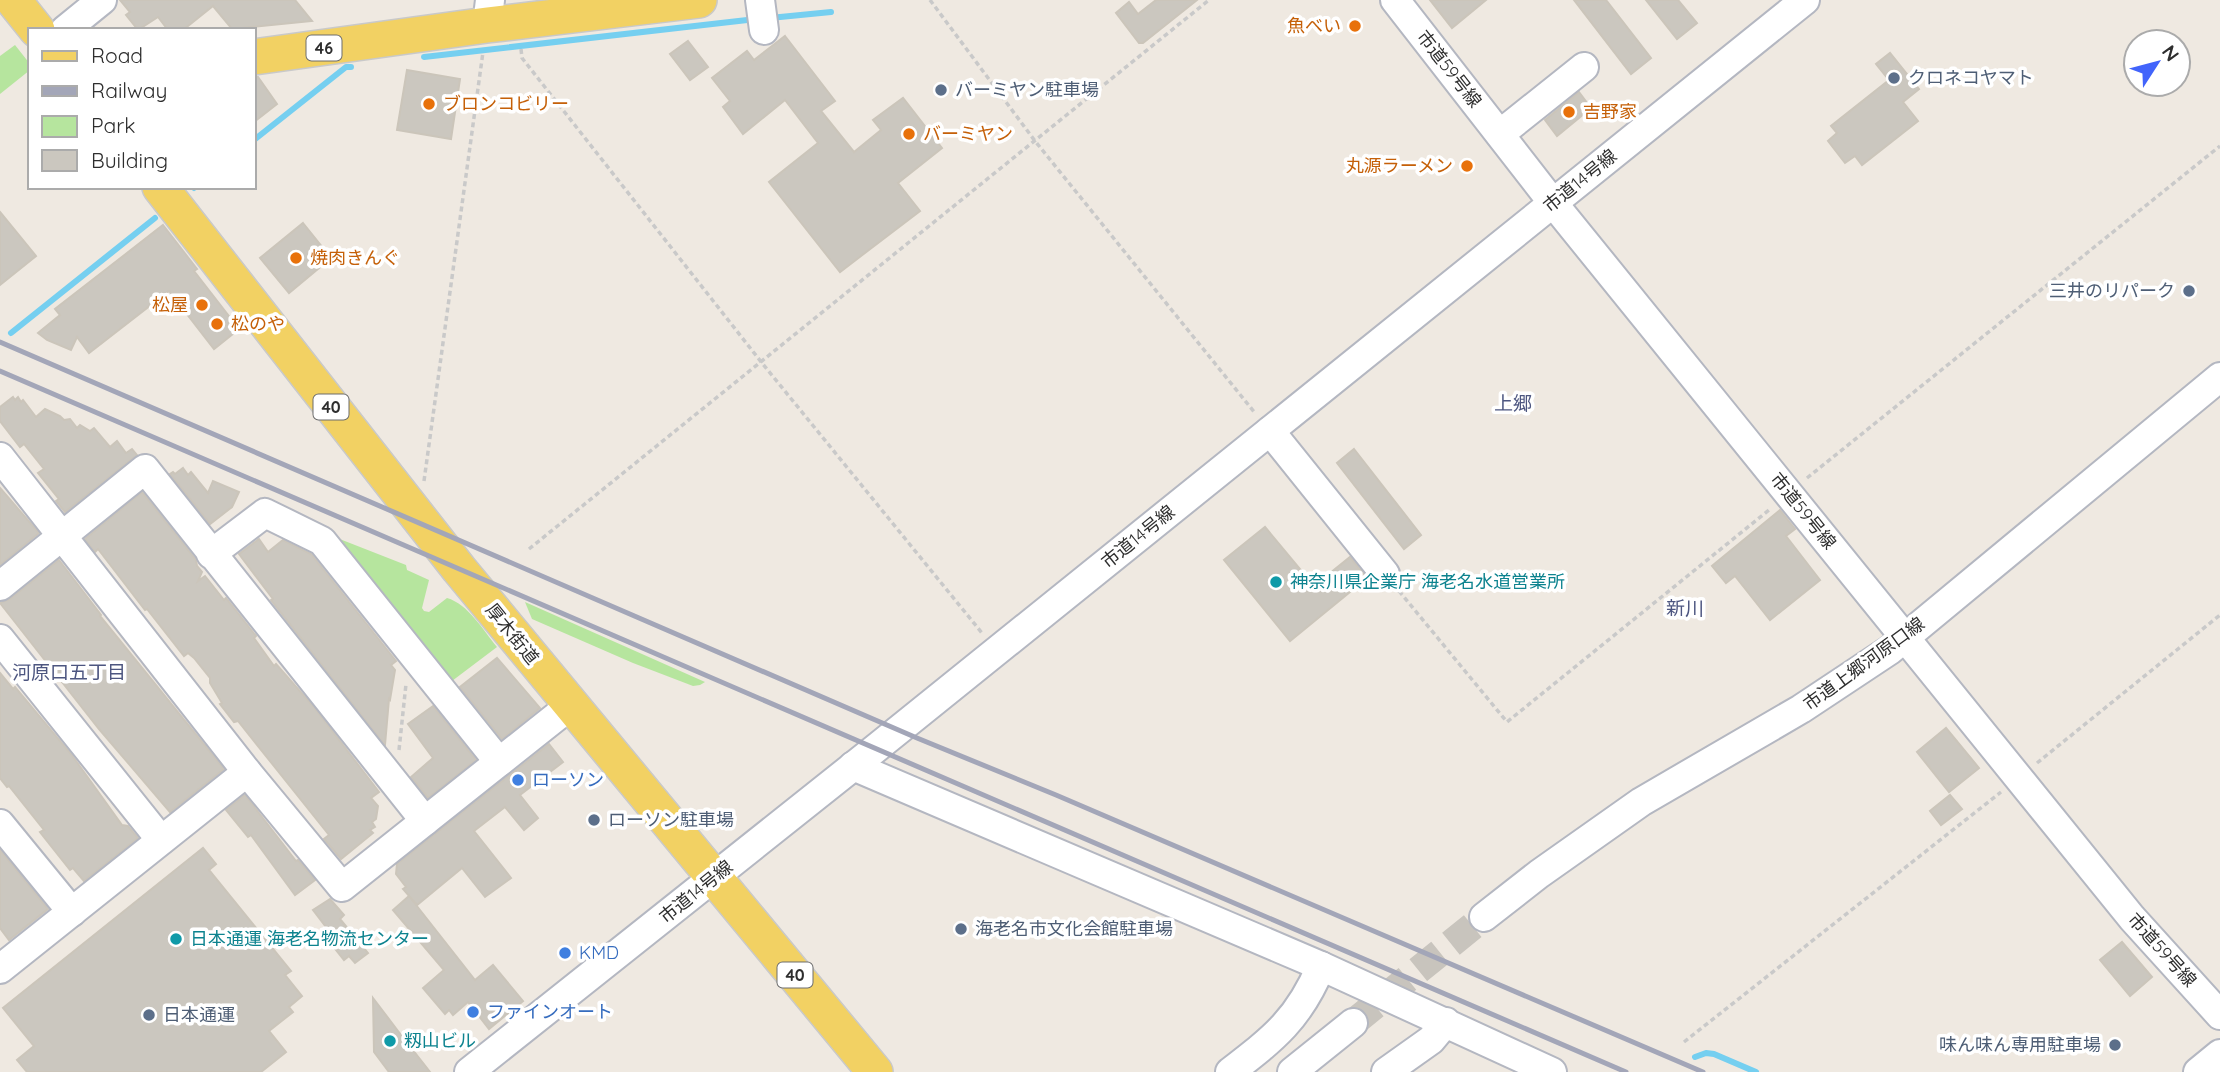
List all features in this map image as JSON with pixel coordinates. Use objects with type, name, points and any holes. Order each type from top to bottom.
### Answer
[{"type":"main road","points":[[13,0],[35,28]]},
{"type":"main road","name":"46","points":[[256,57],[699,0]]},
{"type":"main road","name":"厚木街道","points":[[162,189],[458,569],[875,1072]]},
{"type":"street","points":[[67,28],[102,0]]},
{"type":"street","name":"市道59号線","points":[[1395,0],[1553,203],[2132,918],[2220,1015]]},
{"type":"street","name":"市道14号線","points":[[469,1072],[715,878],[1805,0]]},
{"type":"street","points":[[1500,134],[1584,67]]},
{"type":"street","name":"市道上郷河原口線","points":[[1484,917],[1539,874],[1641,802],[1801,709],[1877,659],[2220,377]]},
{"type":"street","points":[[1270,431],[1385,574]]},
{"type":"street","points":[[0,457],[247,772],[342,887],[571,705]]},
{"type":"street","points":[[0,586],[145,469],[425,821]]},
{"type":"street","points":[[211,554],[265,513],[322,541],[499,762]]},
{"type":"street","points":[[0,639],[162,840]]},
{"type":"street","points":[[853,766],[1321,966],[1552,1072]]},
{"type":"street","points":[[0,969],[247,772]]},
{"type":"street","points":[[0,824],[72,912]]},
{"type":"street","points":[[1230,1072],[1288,1023],[1306,997],[1321,966]]},
{"type":"street","points":[[1385,1072],[1431,1040],[1446,1022]]},
{"type":"street","points":[[1292,1072],[1353,1023]]},
{"type":"street","points":[[2198,1072],[2220,1054]]},
{"type":"path","points":[[930,0],[1035,141],[1270,431]]},
{"type":"path","points":[[529,549],[1209,0]]},
{"type":"path","points":[[423,490],[486,26]]},
{"type":"path","points":[[521,50],[522,58],[762,363],[996,651]]},
{"type":"path","points":[[1385,574],[1507,722],[2220,146]]},
{"type":"path","points":[[1684,1042],[2019,778],[2220,615]]},
{"type":"green space","points":[[15,45],[28,61],[28,72],[0,94],[0,56]]},
{"type":"green space","points":[[332,536],[406,565],[407,570],[429,580],[422,608],[424,611],[429,612],[447,598],[455,601],[475,618],[497,647],[448,684]]},
{"type":"green space","points":[[525,602],[705,682],[693,686],[532,619]]},
{"type":"building","points":[[120,0],[295,0],[312,21],[231,28],[213,6],[186,28],[166,28],[158,17],[141,28],[136,28],[126,15],[130,12]]},
{"type":"building","points":[[1156,0],[1197,0],[1143,43],[1139,43],[1116,13],[1129,2],[1138,14]]},
{"type":"building","points":[[1430,0],[1486,0],[1452,28]]},
{"type":"building","points":[[1574,0],[1606,0],[1651,58],[1631,74]]},
{"type":"building","points":[[1646,0],[1678,0],[1697,23],[1677,39]]},
{"type":"building","points":[[785,36],[835,101],[821,111],[854,152],[881,130],[873,120],[903,98],[942,148],[898,183],[920,211],[840,272],[769,182],[818,143],[785,100],[743,134],[723,107],[730,101],[712,78],[747,51],[754,60]]},
{"type":"building","points":[[688,41],[708,67],[690,80],[670,54]]},
{"type":"building","points":[[1890,53],[1919,89],[1903,102],[1918,121],[1862,165],[1855,156],[1845,163],[1828,141],[1837,133],[1831,126],[1889,80],[1876,64]]},
{"type":"building","name":"ブロンコビリー","points":[[407,70],[460,79],[451,139],[397,130]]},
{"type":"building","points":[[256,77],[258,77],[277,104],[256,120]]},
{"type":"building","name":"吉野家","points":[[1579,92],[1591,108],[1557,136],[1545,120]]},
{"type":"building","points":[[0,212],[36,256],[0,285]]},
{"type":"building","name":"焼肉きんぐ","points":[[303,223],[331,258],[289,293],[260,258]]},
{"type":"building","points":[[163,225],[197,269],[194,271],[239,329],[214,349],[169,291],[89,353],[77,337],[71,350],[47,340],[38,333],[60,315],[55,309]]},
{"type":"building","points":[[13,397],[15,400],[18,397],[21,402],[23,400],[36,417],[45,409],[64,420],[70,419],[77,428],[80,425],[90,431],[94,428],[110,447],[117,441],[126,453],[132,449],[137,455],[65,512],[56,501],[59,499],[38,473],[44,469],[24,444],[20,447],[0,421],[0,407]]},
{"type":"building","points":[[1354,449],[1421,535],[1404,549],[1337,463]]},
{"type":"building","points":[[183,468],[188,475],[191,472],[208,493],[213,481],[239,492],[232,507],[210,524],[170,474]]},
{"type":"building","points":[[0,488],[39,533],[0,565]]},
{"type":"building","points":[[142,492],[196,560],[202,572],[198,581],[205,576],[224,600],[226,598],[256,636],[254,638],[274,666],[276,664],[313,706],[379,792],[371,798],[378,806],[376,819],[372,822],[375,827],[370,830],[373,833],[341,859],[324,839],[329,835],[238,721],[234,722],[220,704],[222,703],[210,683],[210,678],[194,658],[188,653],[184,656],[98,549],[95,552],[85,539]]},
{"type":"building","points":[[1780,510],[1795,529],[1786,536],[1820,580],[1770,620],[1735,576],[1726,583],[1712,566]]},
{"type":"building","name":"神奈川県企業庁 海老名水道営業所","points":[[1265,527],[1314,586],[1350,557],[1367,578],[1290,641],[1224,560]]},
{"type":"building","points":[[259,539],[268,552],[283,540],[311,554],[396,661],[391,665],[395,670],[389,699],[385,745],[271,600],[273,599],[239,554]]},
{"type":"building","points":[[59,560],[100,616],[224,769],[170,812],[99,729],[0,603],[10,599]]},
{"type":"building","points":[[497,658],[540,708],[502,739],[460,687]]},
{"type":"building","points":[[0,673],[71,754],[122,825],[128,826],[138,838],[84,881],[73,868],[70,870],[40,832],[44,830],[0,778]]},
{"type":"building","points":[[433,706],[476,760],[428,798],[411,777],[433,758],[408,724]]},
{"type":"building","points":[[1946,728],[1979,768],[1949,792],[1917,752]]},
{"type":"building","points":[[549,744],[563,762],[520,795],[538,818],[524,830],[505,807],[474,831],[511,878],[485,897],[462,868],[417,905],[403,889],[406,887],[396,874],[397,864]]},
{"type":"building","points":[[245,795],[296,861],[298,860],[315,880],[295,895],[251,835],[248,837],[226,810]]},
{"type":"building","points":[[1950,795],[1962,809],[1941,825],[1930,811]]},
{"type":"building","name":"日本通運 海老名物流センター","points":[[203,848],[216,864],[209,870],[291,971],[285,975],[302,996],[289,1007],[293,1012],[269,1031],[286,1052],[261,1072],[27,1072],[17,1060],[34,1046],[3,1008]]},
{"type":"building","points":[[0,850],[48,909],[9,940],[0,928]]},
{"type":"building","points":[[409,896],[475,980],[493,965],[523,1001],[489,1029],[468,1002],[453,1015],[449,1010],[445,1014],[423,988],[444,970],[393,910]]},
{"type":"building","points":[[330,899],[344,915],[340,919],[368,953],[355,963],[349,956],[344,960],[324,935],[329,931],[313,910]]},
{"type":"building","points":[[2122,942],[2152,977],[2130,996],[2100,960]]},
{"type":"building","name":"籾山ビル","points":[[373,998],[430,1072],[389,1072],[374,1052]]},
{"type":"waterway","points":[[770,18],[831,12]]},
{"type":"waterway","points":[[424,57],[756,19]]},
{"type":"waterway","points":[[256,138],[346,67],[351,67]]},
{"type":"waterway","points":[[11,333],[155,218]]},
{"type":"waterway","points":[[1695,1057],[1706,1053],[1714,1054],[1756,1072]]},
{"type":"tunnel","points":[[1353,1023],[1484,917]]},
{"type":"railway","points":[[0,342],[917,738],[1703,1072]]},
{"type":"railway","points":[[0,371],[1626,1072]]},
{"type":"place","name":"魚べい","points":[[1355,26]]},
{"type":"place","name":"クロネコヤマト","points":[[1894,78]]},
{"type":"place","name":"バーミヤン駐車場","points":[[941,90]]},
{"type":"place","name":"ブロンコビリー","points":[[429,104]]},
{"type":"place","name":"吉野家","points":[[1569,112]]},
{"type":"place","name":"バーミヤン","points":[[909,134]]},
{"type":"place","name":"丸源ラーメン","points":[[1467,166]]},
{"type":"place","name":"焼肉きんぐ","points":[[296,258]]},
{"type":"place","name":"三井のリパーク","points":[[2189,291]]},
{"type":"place","name":"松屋","points":[[202,305]]},
{"type":"place","name":"松のや","points":[[217,324]]},
{"type":"place","name":"神奈川県企業庁 海老名水道営業所","points":[[1276,582]]},
{"type":"place","name":"ローソン","points":[[518,780]]},
{"type":"place","name":"ローソン駐車場","points":[[594,820]]},
{"type":"place","name":"海老名市文化会館駐車場","points":[[961,929]]},
{"type":"place","name":"日本通運 海老名物流センター","points":[[176,939]]},
{"type":"place","name":"KMD","points":[[565,953]]},
{"type":"place","name":"ファインオート","points":[[473,1012]]},
{"type":"place","name":"日本通運","points":[[149,1015]]},
{"type":"place","name":"籾山ビル","points":[[390,1041]]},
{"type":"place","name":"味ん味ん専用駐車場","points":[[2115,1045]]},
{"type":"district","name":"上郷","points":[[1513,403]]},
{"type":"district","name":"新川","points":[[1685,608]]},
{"type":"district","name":"河原口五丁目","points":[[69,672]]}]
